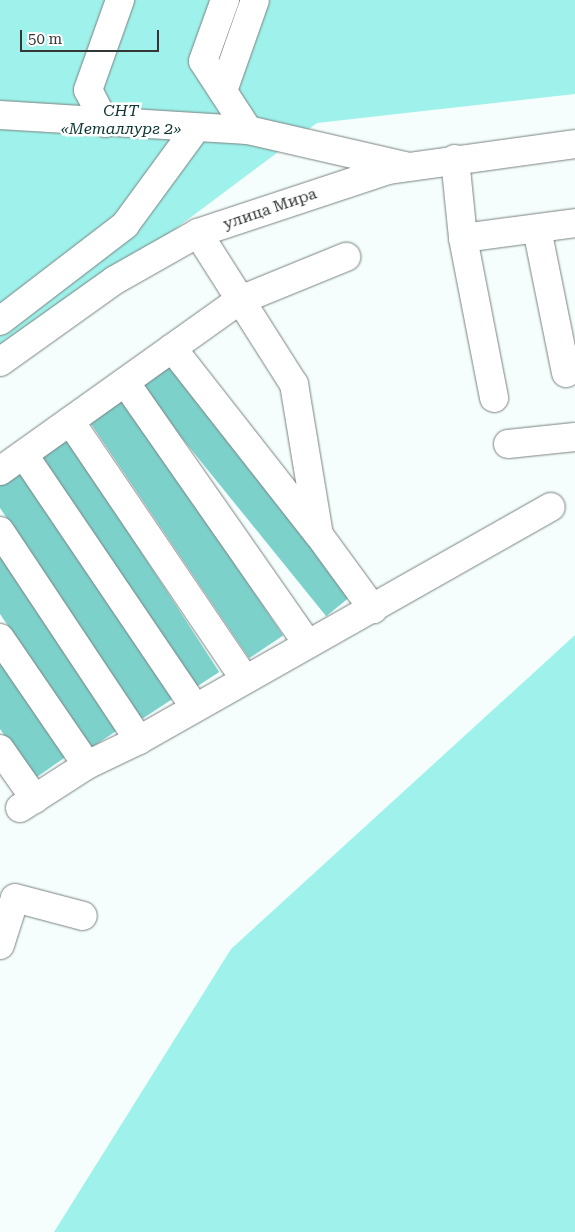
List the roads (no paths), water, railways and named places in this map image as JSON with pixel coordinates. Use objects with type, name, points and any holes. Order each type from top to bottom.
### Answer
[{"type":"street","points":[[106,123],[88,90],[120,0]]},
{"type":"street","points":[[225,0],[203,61],[248,130]]},
{"type":"street","points":[[223,91],[255,0]]},
{"type":"street","points":[[0,115],[106,123],[248,130],[407,166]]},
{"type":"street","points":[[4,313],[125,225],[196,128]]},
{"type":"street","name":"улица Мира","points":[[0,362],[115,280],[198,233],[407,166],[575,144]]},
{"type":"street","points":[[455,159],[463,238],[494,398]]},
{"type":"street","points":[[463,238],[575,223]]},
{"type":"street","points":[[537,229],[566,373]]},
{"type":"street","points":[[198,233],[238,301],[294,384],[319,536]]},
{"type":"street","points":[[0,471],[238,301],[346,256]]},
{"type":"street","points":[[172,348],[319,536],[373,609]]},
{"type":"street","points":[[125,382],[307,643]]},
{"type":"street","points":[[70,421],[243,677]]},
{"type":"street","points":[[508,444],[575,437]]},
{"type":"street","points":[[24,455],[195,708]]},
{"type":"street","points":[[0,749],[27,804],[87,765],[139,740],[195,708],[243,677],[373,609],[550,507]]},
{"type":"street","points":[[0,531],[139,740]]},
{"type":"street","points":[[0,638],[87,765]]},
{"type":"street","points":[[0,945],[8,896],[83,916]]},
{"type":"park label","name":"СНТ «Металлург 2»","points":[[121,120]]}]
